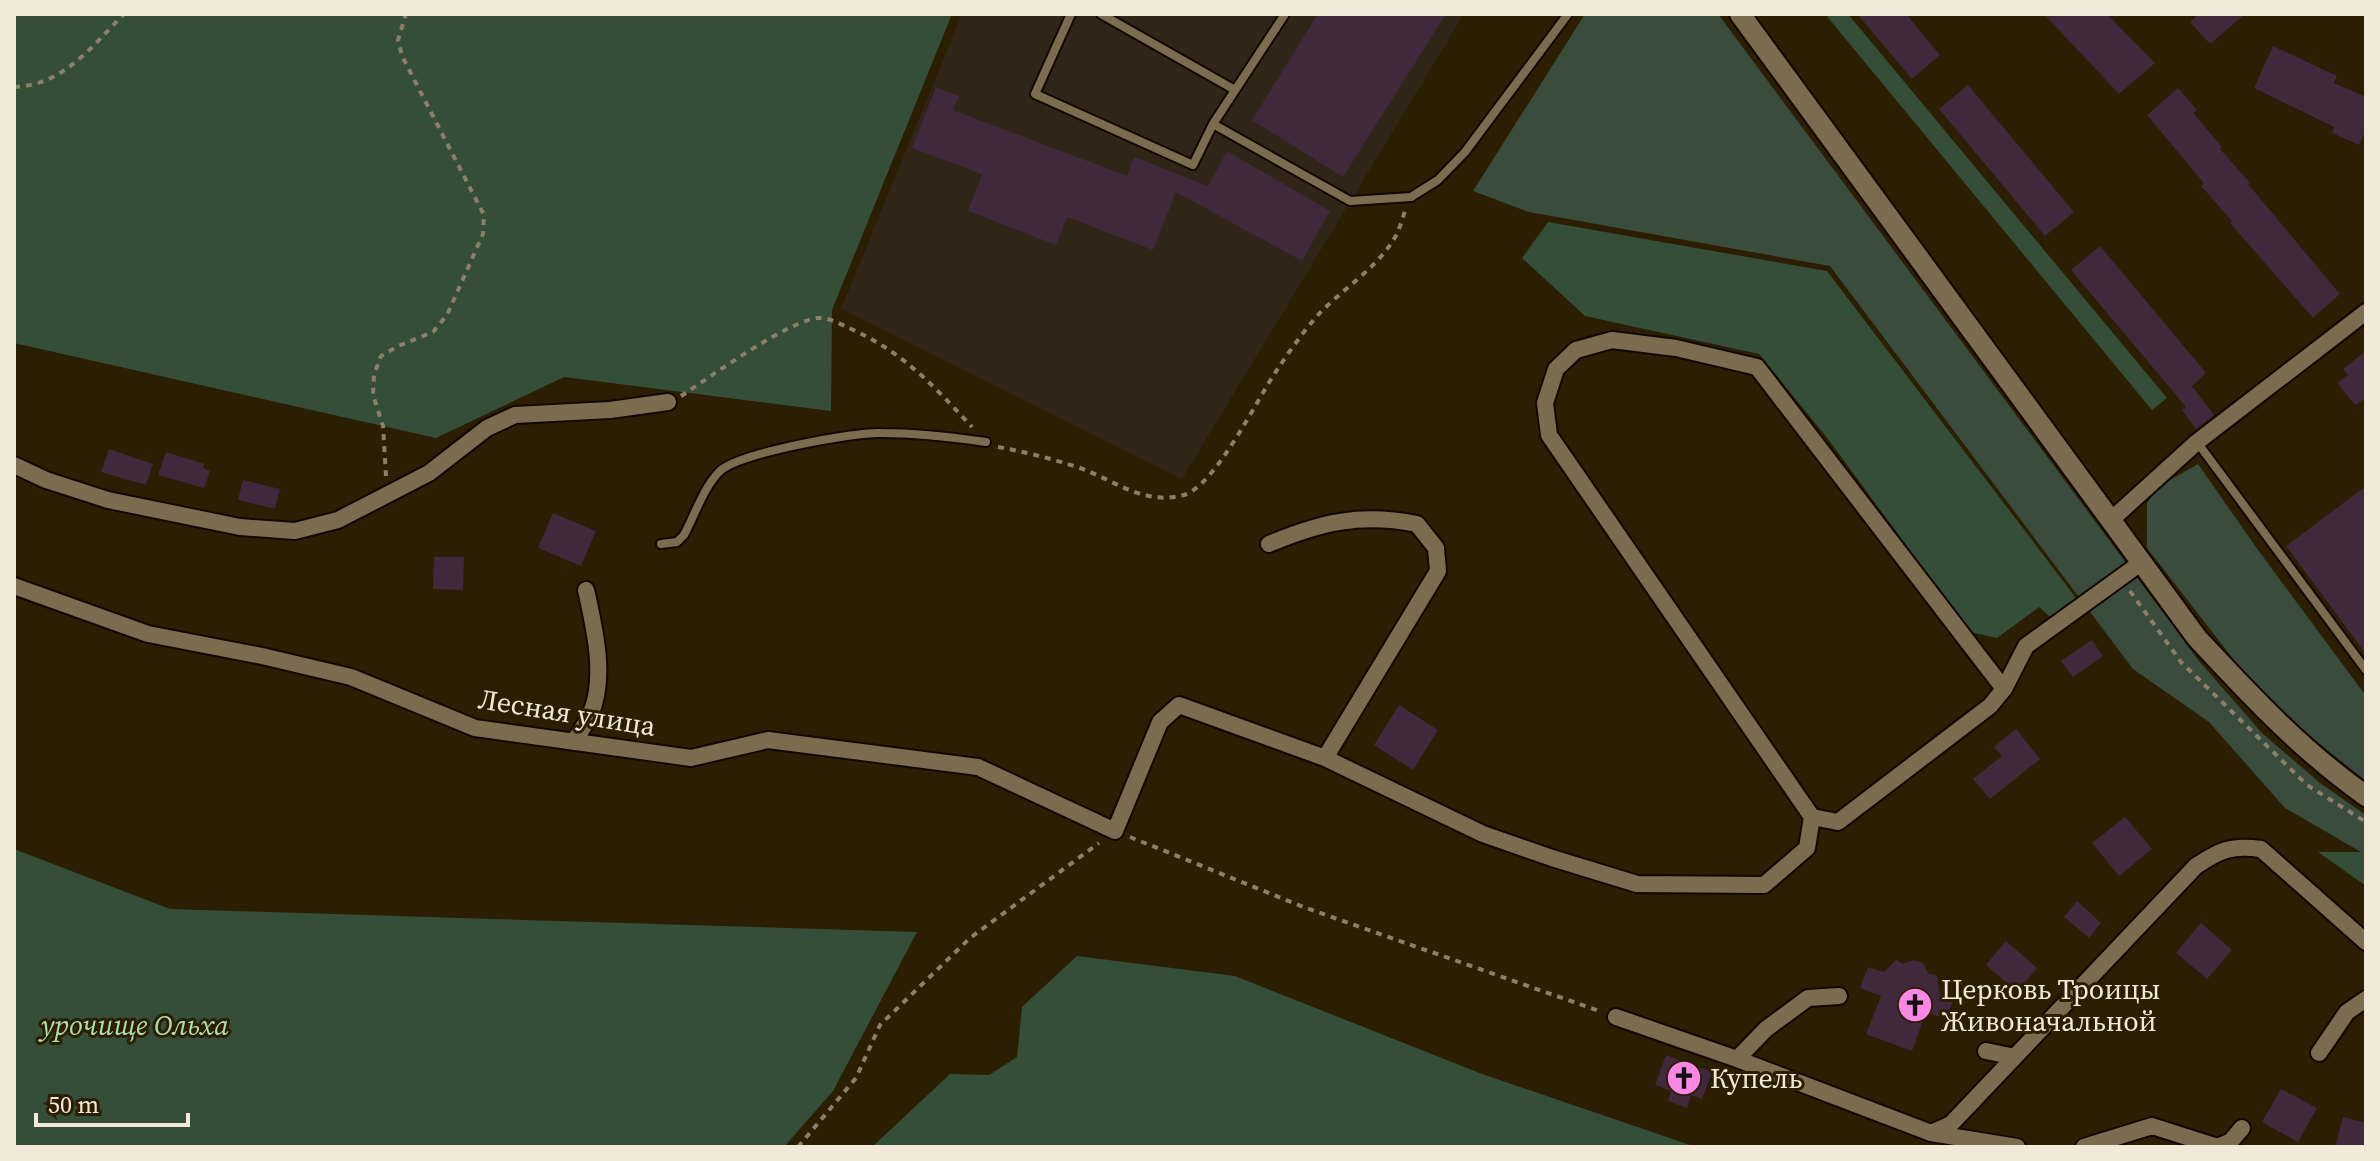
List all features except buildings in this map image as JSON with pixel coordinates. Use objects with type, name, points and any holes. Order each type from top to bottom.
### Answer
[{"type":"street","points":[[1740,14],[2197,638],[2265,711],[2322,764],[2366,796]]},
{"type":"street","points":[[2111,520],[2197,442],[2366,312]]},
{"type":"street","points":[[1115,831],[1160,722],[1179,705],[1325,758],[1483,834],[1637,884],[1764,885],[1807,848],[1812,817],[1549,435],[1545,403],[1556,369],[1576,350],[1612,340],[1676,348],[1757,367],[2004,689]]},
{"type":"street","points":[[14,465],[46,480],[108,500],[240,527],[295,531],[338,520],[429,473],[487,428],[515,415],[610,410],[668,402]]},
{"type":"street","points":[[1269,544],[1306,528],[1344,520],[1385,518],[1417,524],[1436,548],[1438,571],[1325,758]]},
{"type":"street","points":[[1812,817],[1838,822],[1990,706],[2004,689],[2026,646],[2142,562]]},
{"type":"street","name":"Лесная улица","points":[[14,586],[148,634],[351,677],[475,728],[691,758],[768,740],[978,767],[1115,831]]},
{"type":"street","points":[[574,742],[591,714],[595,699],[598,647],[586,590]]},
{"type":"street","points":[[1931,1133],[1951,1124],[2196,866],[2219,851],[2243,847],[2261,849],[2366,942]]},
{"type":"street","points":[[1737,1059],[1766,1029],[1808,998],[1839,996]]},
{"type":"street","points":[[2319,1053],[2347,1012],[2366,999]]},
{"type":"street","points":[[1616,1017],[1737,1059],[1931,1133],[2017,1147]]},
{"type":"street","points":[[1986,1051],[2015,1057]]},
{"type":"street","points":[[2084,1147],[2152,1126],[2218,1147],[2231,1141],[2242,1128]]},
{"type":"lane","points":[[1071,14],[1035,94],[1193,165],[1213,124],[1285,14]]},
{"type":"lane","points":[[1101,14],[1235,90]]},
{"type":"lane","points":[[1213,124],[1350,201],[1411,197],[1438,180],[1465,152],[1568,14]]},
{"type":"lane","points":[[661,544],[677,542],[684,535],[711,482],[723,469],[753,455],[877,432],[986,442]]},
{"type":"lane","points":[[2197,442],[2366,670]]},
{"type":"path","points":[[14,87],[31,86],[73,67],[124,14]]},
{"type":"path","points":[[386,494],[383,426],[373,395],[381,356],[433,332],[447,315],[483,234],[484,215],[402,56],[398,40],[406,14]]},
{"type":"path","points":[[668,402],[785,331],[804,321],[819,318],[870,337],[921,372],[986,442],[1036,453],[1085,470],[1126,491],[1163,497],[1185,495],[1197,487],[1222,460],[1277,370],[1317,316],[1360,277],[1394,239],[1411,197]]},
{"type":"path","points":[[798,1147],[856,1078],[880,1025],[970,938],[1115,831],[1306,908],[1616,1017]]},
{"type":"shaded area","points":[[962,14],[1464,14],[1182,479],[841,309]]},
{"type":"green space","points":[[14,14],[952,14],[832,310],[831,411],[564,377],[436,438],[14,343]]},
{"type":"green space","points":[[1585,14],[1718,14],[2199,661],[2262,733],[2320,783],[2366,815],[2366,855],[2285,808],[2209,722],[2133,669],[1830,266],[1529,212],[1473,191]]},
{"type":"green space","points":[[1825,14],[1848,14],[2167,398],[2152,410]]},
{"type":"green space","points":[[1548,222],[1827,271],[2076,598],[2050,617],[2039,607],[1997,638],[1970,632],[1828,439],[1759,354],[1585,316],[1522,258]]},
{"type":"green space","points":[[2198,464],[2366,696],[2366,781],[2306,733],[2241,669],[2147,548],[2147,503],[2158,487]]},
{"type":"green space","name":"урочище Ольха","points":[[14,849],[170,909],[917,932],[833,1091],[784,1147],[14,1147]]},
{"type":"green space","points":[[2318,852],[2361,852],[2366,855],[2366,886]]},
{"type":"green space","points":[[1077,956],[1235,976],[1482,1074],[1696,1147],[872,1147],[950,1074],[989,1075],[1017,1057],[1022,1007]]},
{"type":"place","name":"Церковь Троицы Живоначальной","points":[[1915,1005]]},
{"type":"place","name":"Купель","points":[[1684,1078]]}]
